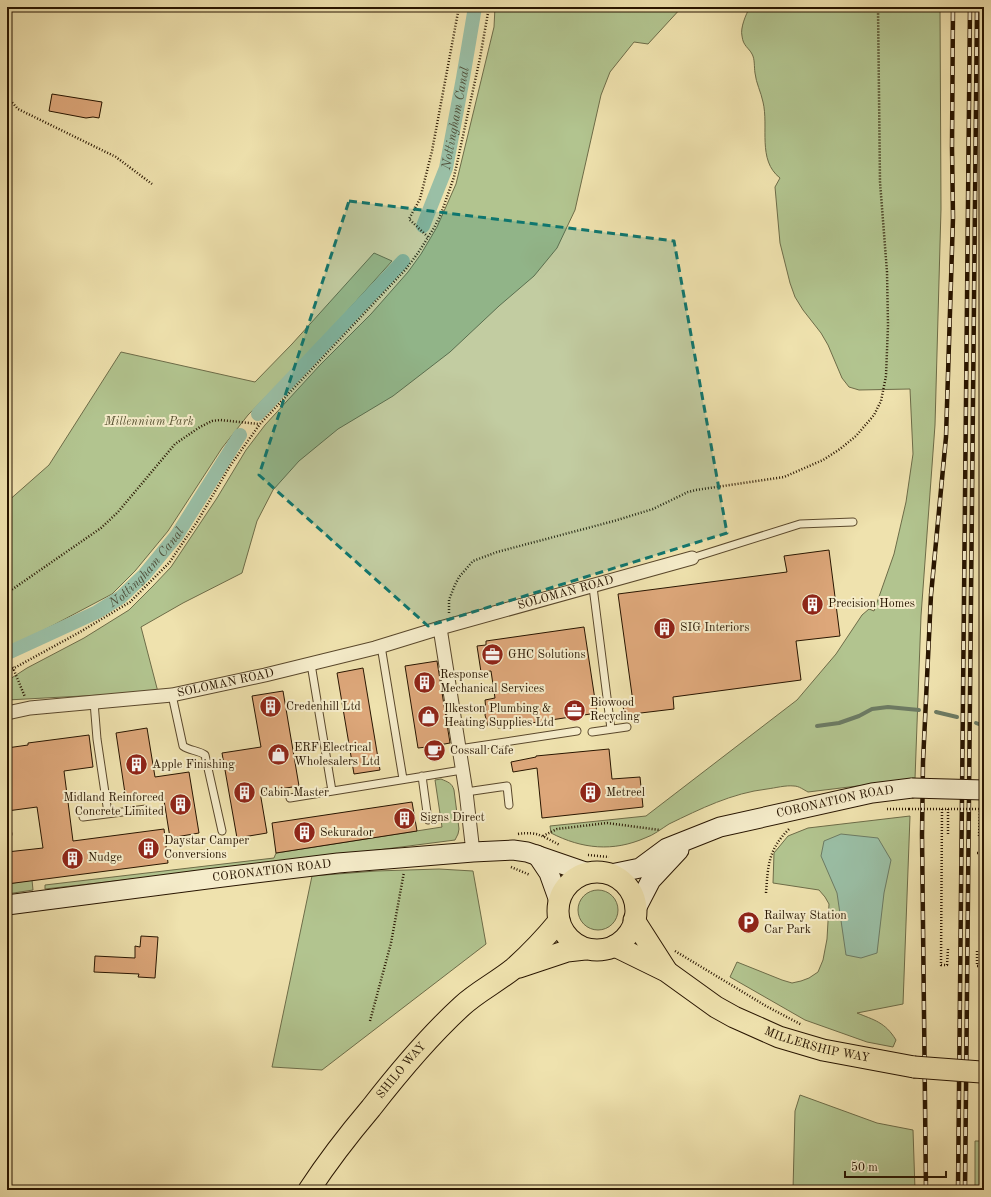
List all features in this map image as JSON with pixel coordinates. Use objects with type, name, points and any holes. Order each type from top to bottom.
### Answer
[{"type":"main road","points":[[586,864],[612,866]]},
{"type":"main road","name":"SHILO WAY","points":[[309,1190],[349,1135],[403,1067],[462,1006],[512,969],[541,941],[559,911],[563,893],[586,864]]},
{"type":"main road","name":"MILLERSHIP WAY","points":[[612,866],[628,885],[633,895],[635,915],[666,970]]},
{"type":"main road","points":[[559,911],[566,935],[585,949]]},
{"type":"main road","points":[[615,946],[626,936],[635,915]]},
{"type":"main road","name":"MILLERSHIP WAY","points":[[615,946],[666,970],[716,1007],[734,1017],[779,1037],[823,1050],[914,1067],[983,1072]]},
{"type":"main road","name":"SHILO WAY","points":[[512,969],[568,952],[585,949],[598,950],[615,946]]},
{"type":"street","name":"SOLOMAN ROAD","points":[[7,713],[30,708],[172,695],[311,664],[381,646],[692,558]]},
{"type":"street","points":[[446,627],[459,750],[466,792],[473,852]]},
{"type":"street","name":"CORONATION ROAD","points":[[612,866],[640,868],[667,848],[720,827],[872,793],[912,788],[984,790]]},
{"type":"street","name":"CORONATION ROAD","points":[[635,915],[651,880],[690,839]]},
{"type":"street","name":"CORONATION ROAD","points":[[7,905],[338,863],[473,852],[513,850],[586,864]]},
{"type":"street","points":[[537,855],[549,873],[559,911]]},
{"type":"lane","points":[[692,558],[800,524],[853,522]]},
{"type":"lane","points":[[593,587],[611,729]]},
{"type":"lane","points":[[381,646],[403,779]]},
{"type":"lane","points":[[311,664],[332,791]]},
{"type":"lane","points":[[172,695],[183,746],[188,749],[199,751],[205,755],[222,831]]},
{"type":"lane","points":[[94,702],[97,739],[108,813]]},
{"type":"lane","points":[[592,732],[627,727]]},
{"type":"lane","points":[[459,750],[577,731]]},
{"type":"lane","points":[[290,798],[462,770]]},
{"type":"lane","points":[[422,776],[428,820]]},
{"type":"lane","points":[[466,792],[507,786],[509,805]]},
{"type":"lane","points":[[83,817],[146,809]]},
{"type":"path","points":[[428,237],[409,219],[420,199],[432,151],[459,7]]},
{"type":"path","points":[[7,672],[80,632],[130,602],[169,563],[197,522],[230,466],[260,424],[406,269],[418,254],[441,214],[454,177],[480,58],[489,7]]},
{"type":"path","points":[[446,627],[449,600],[459,577],[473,561],[496,552],[653,510],[688,492],[784,477],[823,460],[840,449],[856,436],[874,415],[881,401],[886,376],[888,325],[880,182],[878,7]]},
{"type":"path","points":[[7,92],[9,99],[18,109],[116,157],[152,184]]},
{"type":"path","points":[[7,593],[67,553],[101,528],[118,512],[176,444],[200,427],[212,421],[220,420],[260,424]]},
{"type":"path","points":[[7,660],[13,668],[30,708]]},
{"type":"path","points":[[909,809],[984,809]]},
{"type":"path","points":[[942,809],[940,964],[947,965],[948,949]]},
{"type":"path","points":[[948,809],[948,834]]},
{"type":"path","points":[[979,836],[980,809]]},
{"type":"path","points":[[543,836],[558,829],[608,824],[660,830]]},
{"type":"path","points":[[766,893],[768,866],[773,850],[779,838],[792,825]]},
{"type":"path","points":[[977,853],[984,853]]},
{"type":"path","points":[[370,1021],[391,943],[406,858]]},
{"type":"path","points":[[586,864],[612,866]]},
{"type":"path","points":[[977,950],[977,966],[984,966],[984,943]]},
{"type":"path","points":[[670,948],[766,1006],[808,1028]]},
{"type":"highlighted area","points":[[349,201],[674,241],[727,533],[428,626],[259,475]]},
{"type":"green space","points":[[495,7],[682,7],[648,44],[634,42],[610,72],[601,95],[575,210],[557,248],[534,276],[499,306],[450,352],[393,396],[338,429],[299,461],[273,490],[257,521],[242,573],[183,603],[141,627],[158,692],[7,700],[7,681],[27,668],[84,638],[129,610],[171,567],[217,498],[246,450],[265,425],[320,365],[371,314],[408,272],[421,254],[437,227],[456,184],[494,27]]},
{"type":"green space","points":[[750,7],[940,7],[941,209],[935,425],[921,616],[915,779],[808,792],[798,787],[791,786],[754,791],[704,807],[669,824],[651,835],[633,842],[609,847],[586,845],[551,833],[550,826],[646,816],[797,700],[836,654],[862,615],[869,609],[874,611],[894,554],[906,502],[913,454],[910,389],[859,390],[849,387],[842,378],[828,345],[821,333],[795,297],[790,283],[780,243],[775,187],[780,178],[773,171],[768,162],[765,143],[765,112],[763,102],[756,77],[753,56],[745,45],[742,36],[745,17]]},
{"type":"green space","name":"Millennium Park","points":[[374,253],[392,261],[313,349],[248,415],[222,448],[168,531],[135,571],[112,594],[14,646],[7,662],[7,502],[49,465],[121,352],[255,382],[292,344]]},
{"type":"green space","points":[[441,779],[451,784],[454,790],[459,829],[455,840],[308,859],[45,889],[45,885],[274,858],[276,853],[442,827],[435,780]]},
{"type":"green space","points":[[910,816],[903,1004],[857,1013],[879,1022],[888,1029],[896,1040],[893,1047],[867,1042],[805,1020],[730,977],[737,962],[792,983],[809,978],[818,972],[823,960],[827,939],[829,904],[825,897],[819,890],[773,883],[774,853],[788,836],[808,828]]},
{"type":"green space","points":[[439,869],[473,871],[486,944],[322,1070],[272,1067],[312,876],[376,871]]},
{"type":"green space","points":[[32,880],[33,890],[7,894],[7,884]]},
{"type":"green space","points":[[598,890],[606,892],[612,896],[616,902],[618,910],[616,918],[612,924],[606,928],[598,930],[590,928],[584,924],[580,918],[578,910],[580,902],[584,896],[590,892]]},
{"type":"green space","points":[[800,1095],[877,1123],[913,1130],[915,1190],[793,1190],[795,1111]]},
{"type":"green space","points":[[975,1141],[984,1141],[984,1190],[975,1190]]},
{"type":"shaded area","points":[[841,834],[878,838],[891,860],[884,893],[877,953],[861,958],[846,955],[837,893],[821,856],[824,841]]},
{"type":"building","points":[[52,94],[102,102],[99,118],[86,118],[49,111]]},
{"type":"building","points":[[829,550],[840,636],[796,641],[801,680],[673,697],[674,709],[624,715],[623,703],[633,702],[618,594],[787,572],[784,556]]},
{"type":"building","points":[[584,627],[597,713],[498,728],[498,724],[488,726],[485,715],[485,700],[495,698],[491,671],[481,672],[477,646],[486,645],[486,641]]},
{"type":"building","name":"Ilkeston Plumbing & Heating Supplies Ltd","points":[[437,661],[450,743],[439,745],[440,753],[428,755],[427,747],[418,748],[405,666]]},
{"type":"building","points":[[363,668],[380,770],[354,774],[337,673]]},
{"type":"building","points":[[283,691],[299,786],[260,792],[267,833],[237,838],[222,753],[261,747],[252,696]]},
{"type":"building","points":[[147,728],[155,777],[189,772],[199,833],[170,838],[163,794],[126,800],[116,733]]},
{"type":"building","points":[[89,735],[93,767],[64,771],[73,841],[164,829],[168,863],[7,884],[7,852],[43,848],[37,807],[7,811],[7,748],[28,745],[28,743]]},
{"type":"building","name":"Metreel","points":[[609,749],[612,779],[640,777],[643,807],[542,818],[537,768],[513,772],[511,762],[536,756]]},
{"type":"building","points":[[412,802],[417,831],[276,853],[272,823]]},
{"type":"building","points":[[141,936],[158,937],[155,978],[138,977],[139,974],[94,972],[95,956],[135,958],[135,946],[140,947]]},
{"type":"waterway","name":"Nottingham Canal","points":[[423,226],[446,168],[475,7]]},
{"type":"waterway","name":"Nottingham Canal","points":[[258,414],[403,261]]},
{"type":"waterway","name":"Nottingham Canal","points":[[10,652],[97,612],[121,597],[144,575],[177,535],[240,435]]},
{"type":"waterway","points":[[817,726],[839,723],[859,716],[872,709],[888,707],[919,710]]},
{"type":"waterway","points":[[936,712],[957,717]]},
{"type":"waterway","points":[[976,723],[984,726]]},
{"type":"railway","points":[[926,1190],[922,835],[923,762],[931,595],[946,437],[953,218],[953,7]]},
{"type":"railway","points":[[958,1190],[970,7]]},
{"type":"railway","points":[[965,1190],[977,7]]},
{"type":"place","name":"Precision Homes","points":[[813,604]]},
{"type":"place","name":"SIG Interiors","points":[[665,628]]},
{"type":"place","name":"GHC Solutions","points":[[492,655]]},
{"type":"place","name":"Response Mechanical Services","points":[[424,682]]},
{"type":"place","name":"Credenhill Ltd","points":[[270,707]]},
{"type":"place","name":"Biowood Recycling","points":[[574,710]]},
{"type":"place","name":"Ilkeston Plumbing & Heating Supplies Ltd","points":[[429,716]]},
{"type":"place","name":"Cossall Cafe","points":[[434,751]]},
{"type":"place","name":"ERF Electrical Wholesalers Ltd","points":[[278,755]]},
{"type":"place","name":"Apple Finishing","points":[[137,765]]},
{"type":"place","name":"Cabin Master","points":[[244,793]]},
{"type":"place","name":"Metreel","points":[[591,793]]},
{"type":"place","name":"Midland Reinforced Concrete Limited","points":[[180,805]]},
{"type":"place","name":"Signs Direct","points":[[404,818]]},
{"type":"place","name":"Sekurador","points":[[304,833]]},
{"type":"place","name":"Daystar Camper Conversions","points":[[149,848]]},
{"type":"place","name":"Nudge","points":[[72,858]]},
{"type":"place","name":"Railway Station Car Park","points":[[749,923]]}]
